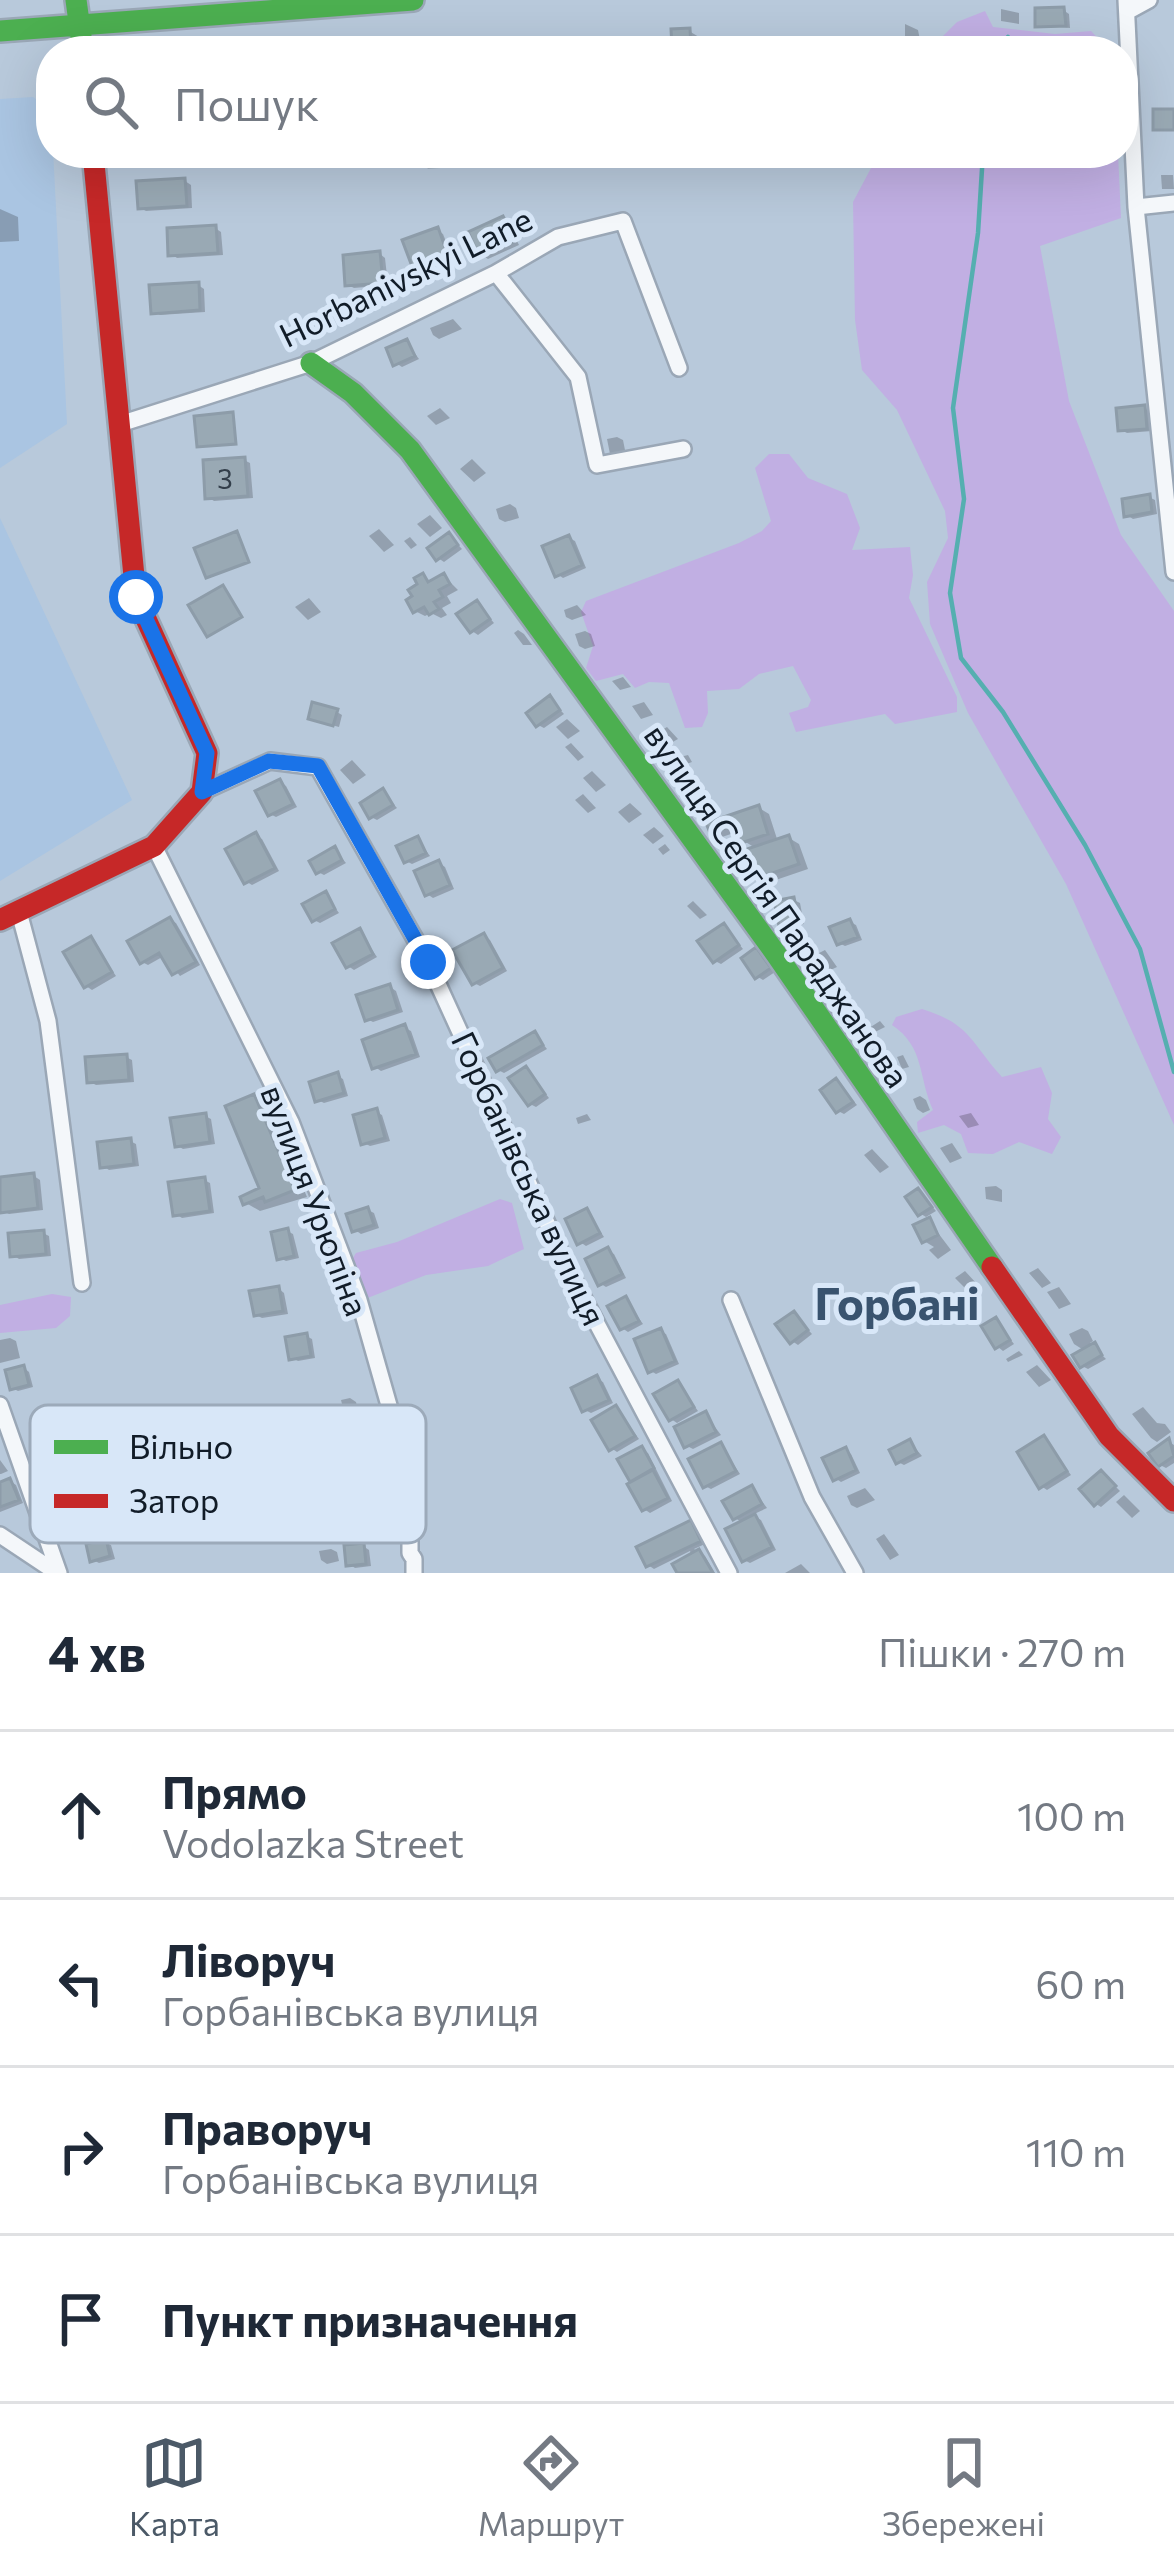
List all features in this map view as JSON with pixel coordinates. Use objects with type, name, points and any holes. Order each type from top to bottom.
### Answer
[{"type":"street","points":[[76,0],[82,36]]},
{"type":"street","points":[[0,31],[413,0]]},
{"type":"street","points":[[1127,36],[1126,6],[1149,0]]},
{"type":"street","points":[[82,1282],[49,1021],[10,916],[154,846],[202,792],[207,753],[136,597],[94,168]]},
{"type":"street","points":[[1134,168],[1172,566]]},
{"type":"street","points":[[1136,207],[1174,203]]},
{"type":"street","name":"Horbanivskyi Lane","points":[[120,424],[311,363],[558,238],[623,221],[679,368]]},
{"type":"street","points":[[496,273],[578,377],[597,465],[683,448]]},
{"type":"street","name":"вулиця Сергія Параджанова","points":[[311,363],[353,393],[410,450],[776,954],[1109,1436],[1174,1501]]},
{"type":"street","name":"Горбанівська вулиця","points":[[202,792],[269,761],[318,766],[428,962],[568,1269],[729,1573]]},
{"type":"street","name":"вулиця Урюпіна","points":[[154,846],[291,1122],[358,1300],[389,1405]]},
{"type":"street","points":[[731,1300],[812,1497],[855,1573]]},
{"type":"street","points":[[0,1405],[30,1492]]},
{"type":"street","points":[[0,1535],[58,1573]]},
{"type":"street","points":[[48,1543],[58,1573]]},
{"type":"street","name":"вулиця Урюпіна","points":[[410,1543],[414,1573]]},
{"type":"shaded area","points":[[985,11],[993,27],[1055,34],[1091,31],[1096,36],[943,36],[957,22]]},
{"type":"shaded area","points":[[0,99],[36,99],[36,168],[54,168],[67,424],[0,468]]},
{"type":"shaded area","points":[[871,168],[1119,168],[1121,218],[1040,246],[1069,401],[1121,535],[1174,611],[1174,1125],[1066,884],[968,713],[930,624],[927,582],[948,538],[945,511],[897,410],[862,370],[855,320],[853,202]]},
{"type":"shaded area","points":[[769,454],[789,454],[808,478],[847,494],[860,528],[852,550],[910,547],[909,598],[957,697],[957,712],[895,724],[885,714],[796,732],[789,713],[808,707],[811,700],[793,666],[759,674],[739,689],[707,691],[708,713],[702,727],[685,728],[669,683],[649,682],[635,688],[623,674],[596,681],[586,668],[593,646],[581,612],[586,601],[739,543],[771,521],[755,468]]},
{"type":"shaded area","points":[[0,518],[132,800],[0,881]]},
{"type":"shaded area","points":[[922,1009],[960,1028],[1002,1077],[1041,1067],[1052,1093],[1048,1119],[1061,1137],[1052,1154],[1019,1142],[993,1154],[968,1153],[961,1134],[944,1125],[918,1133],[917,1122],[933,1110],[916,1053],[892,1025],[896,1017]]},
{"type":"shaded area","points":[[500,1199],[512,1203],[524,1249],[488,1266],[426,1275],[365,1299],[351,1261],[356,1253],[397,1242]]},
{"type":"shaded area","points":[[52,1294],[71,1297],[70,1316],[56,1328],[0,1333],[0,1305]]},
{"type":"building","points":[[1064,7],[1066,26],[1035,27],[1035,8]]},
{"type":"building","points":[[690,28],[690,36],[671,36],[671,29]]},
{"type":"building","points":[[1153,109],[1174,109],[1174,130],[1153,130]]},
{"type":"building","points":[[185,178],[187,206],[138,209],[136,181]]},
{"type":"building","points":[[503,216],[515,241],[480,258],[468,232]]},
{"type":"building","points":[[216,225],[218,253],[168,256],[167,228]]},
{"type":"building","points":[[438,227],[448,256],[413,269],[402,240]]},
{"type":"building","points":[[380,251],[383,283],[345,286],[343,255]]},
{"type":"building","points":[[199,282],[200,310],[151,314],[149,285]]},
{"type":"building","points":[[407,339],[415,356],[393,366],[386,348]]},
{"type":"building","points":[[1145,405],[1147,429],[1118,431],[1116,408]]},
{"type":"building","points":[[233,412],[236,444],[197,447],[194,416]]},
{"type":"building","points":[[245,457],[248,496],[205,499],[203,460]]},
{"type":"building","points":[[1150,494],[1152,512],[1124,517],[1122,499]]},
{"type":"building","points":[[237,531],[249,562],[206,578],[194,548]]},
{"type":"building","points":[[449,532],[458,545],[436,561],[427,548]]},
{"type":"building","points":[[569,535],[582,565],[555,577],[542,546]]},
{"type":"building","points":[[423,573],[428,582],[444,573],[450,584],[439,590],[443,597],[434,602],[439,609],[429,615],[424,607],[413,613],[406,600],[412,596],[408,590],[417,584],[414,578]]},
{"type":"building","points":[[223,585],[242,617],[207,637],[188,605]]},
{"type":"building","points":[[477,600],[490,619],[470,633],[456,614]]},
{"type":"building","points":[[550,695],[560,710],[536,727],[526,713]]},
{"type":"building","points":[[312,702],[338,709],[333,726],[308,719]]},
{"type":"building","points":[[280,779],[293,804],[268,816],[255,791]]},
{"type":"building","points":[[383,788],[393,805],[369,819],[360,803]]},
{"type":"building","points":[[759,805],[768,834],[741,843],[735,825],[710,833],[706,823]]},
{"type":"building","points":[[256,832],[275,868],[244,884],[225,849]]},
{"type":"building","points":[[789,835],[799,864],[755,879],[751,868],[732,875],[726,856]]},
{"type":"building","points":[[418,836],[426,853],[404,863],[396,846]]},
{"type":"building","points":[[335,846],[342,860],[316,874],[309,861]]},
{"type":"building","points":[[439,860],[450,885],[425,896],[414,871]]},
{"type":"building","points":[[326,891],[335,909],[312,922],[302,904]]},
{"type":"building","points":[[794,897],[799,922],[779,926],[774,901]]},
{"type":"building","points":[[170,917],[196,962],[172,975],[159,953],[140,964],[127,941]]},
{"type":"building","points":[[850,919],[858,937],[837,945],[829,927]]},
{"type":"building","points":[[724,923],[739,945],[713,963],[697,941]]},
{"type":"building","points":[[360,928],[373,954],[346,968],[332,943]]},
{"type":"building","points":[[484,933],[503,968],[472,985],[452,950]]},
{"type":"building","points":[[91,936],[112,972],[84,988],[63,952]]},
{"type":"building","points":[[756,947],[771,968],[755,979],[741,958]]},
{"type":"building","points":[[390,984],[398,1010],[365,1021],[356,995]]},
{"type":"building","points":[[405,1024],[416,1054],[372,1069],[362,1040]]},
{"type":"building","points":[[535,1031],[543,1045],[496,1072],[488,1058]]},
{"type":"building","points":[[127,1054],[129,1080],[87,1083],[85,1057]]},
{"type":"building","points":[[526,1066],[545,1094],[528,1106],[508,1078]]},
{"type":"building","points":[[338,1072],[344,1093],[315,1102],[309,1082]]},
{"type":"building","points":[[836,1078],[853,1102],[836,1113],[820,1090]]},
{"type":"building","points":[[254,1094],[295,1190],[243,1205],[240,1197],[259,1188],[225,1106]]},
{"type":"building","points":[[377,1108],[385,1138],[361,1145],[353,1115]]},
{"type":"building","points":[[206,1113],[210,1142],[175,1147],[170,1118]]},
{"type":"building","points":[[131,1138],[134,1164],[100,1168],[97,1142]]},
{"type":"building","points":[[34,1173],[38,1208],[0,1213],[0,1177]]},
{"type":"building","points":[[205,1177],[210,1211],[173,1216],[168,1182]]},
{"type":"building","points":[[918,1188],[932,1207],[918,1216],[905,1197]]},
{"type":"building","points":[[368,1207],[374,1225],[352,1232],[346,1214]]},
{"type":"building","points":[[587,1208],[600,1233],[577,1245],[565,1219]]},
{"type":"building","points":[[930,1217],[938,1235],[922,1243],[913,1225]]},
{"type":"building","points":[[288,1228],[294,1256],[277,1260],[271,1232]]},
{"type":"building","points":[[44,1230],[46,1254],[10,1257],[8,1233]]},
{"type":"building","points":[[608,1247],[622,1274],[598,1286],[585,1259]]},
{"type":"building","points":[[279,1286],[283,1311],[254,1316],[249,1291]]},
{"type":"building","points":[[626,1296],[639,1321],[620,1330],[607,1306]]},
{"type":"building","points":[[794,1311],[808,1330],[790,1344],[775,1324]]},
{"type":"building","points":[[996,1317],[1010,1340],[995,1349],[981,1326]]},
{"type":"building","points":[[661,1328],[675,1361],[648,1373],[634,1339]]},
{"type":"building","points":[[307,1333],[311,1356],[289,1360],[285,1337]]},
{"type":"building","points":[[1095,1342],[1102,1355],[1080,1368],[1072,1355]]},
{"type":"building","points":[[24,1365],[29,1385],[10,1390],[5,1370]]},
{"type":"building","points":[[597,1375],[609,1400],[582,1412],[571,1388]]},
{"type":"building","points":[[678,1380],[694,1407],[669,1421],[653,1394]]},
{"type":"building","points":[[616,1405],[635,1436],[609,1451],[591,1420]]},
{"type":"building","points":[[706,1411],[716,1432],[684,1448],[674,1427]]},
{"type":"building","points":[[1044,1435],[1067,1471],[1039,1489],[1017,1452]]},
{"type":"building","points":[[1169,1438],[1174,1456],[1158,1467],[1148,1453]]},
{"type":"building","points":[[910,1439],[917,1453],[896,1464],[889,1450]]},
{"type":"building","points":[[721,1442],[736,1471],[703,1488],[688,1459]]},
{"type":"building","points":[[642,1446],[654,1468],[630,1482],[617,1459]]},
{"type":"building","points":[[846,1447],[856,1470],[833,1481],[822,1458]]},
{"type":"building","points":[[653,1470],[668,1498],[642,1511],[627,1484]]},
{"type":"building","points":[[1101,1470],[1116,1486],[1094,1506],[1079,1489]]},
{"type":"building","points":[[10,1478],[19,1500],[0,1507],[0,1482]]},
{"type":"building","points":[[752,1485],[762,1504],[733,1520],[722,1501]]},
{"type":"building","points":[[755,1514],[772,1547],[742,1562],[725,1529]]},
{"type":"building","points":[[691,1520],[701,1541],[646,1567],[636,1547]]},
{"type":"building","points":[[107,1543],[110,1556],[90,1562],[86,1544]]},
{"type":"building","points":[[364,1543],[366,1564],[346,1566],[344,1545]]},
{"type":"building","points":[[699,1549],[713,1573],[677,1573],[672,1564]]},
{"type":"waterway","points":[[982,168],[978,233],[953,408],[964,499],[950,593],[961,658],[1003,712],[1085,845],[1140,949],[1174,1072]]},
{"type":"traffic: fast","points":[[76,0],[81,36]]},
{"type":"traffic: fast","points":[[0,31],[413,0]]},
{"type":"traffic: fast","points":[[311,363],[353,393],[410,450],[776,954],[992,1267]]},
{"type":"traffic: jam","points":[[0,920],[154,846],[202,792],[207,753],[136,597],[94,168]]},
{"type":"traffic: jam","points":[[992,1267],[1109,1436],[1174,1501]]},
{"type":"district","name":"Горбані","points":[[897,1301]]},
{"type":"route","points":[[136,597],[207,753],[202,792],[269,761],[318,766],[428,962]]}]
